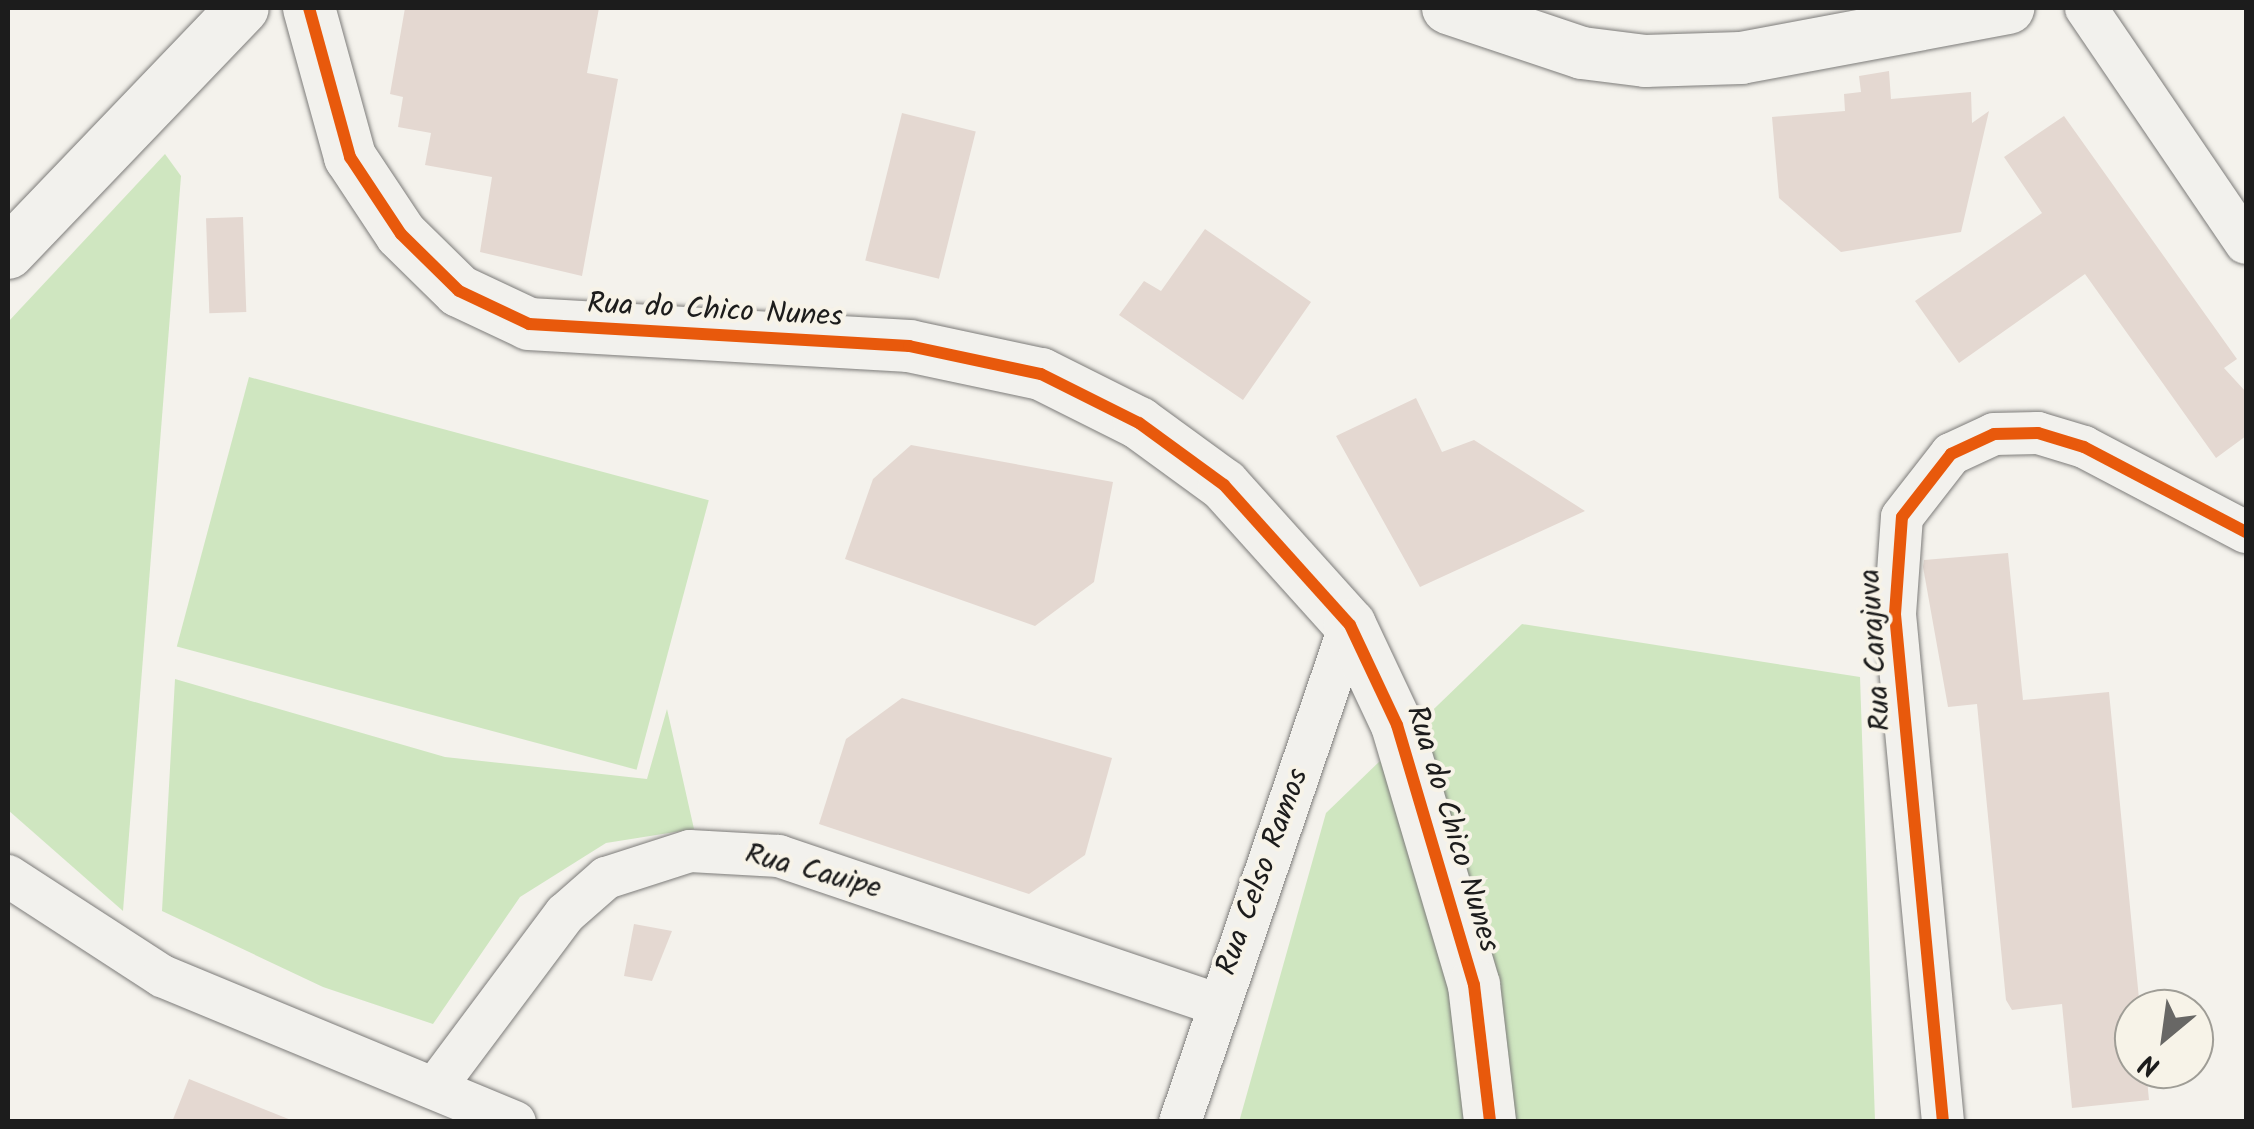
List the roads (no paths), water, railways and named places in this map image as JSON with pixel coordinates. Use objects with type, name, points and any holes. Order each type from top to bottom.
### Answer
[{"type":"street","points":[[8,253],[243,8]]},
{"type":"street","name":"Rua do Chico Nunes","points":[[309,8],[350,157],[401,234],[458,292],[528,324],[908,346],[1041,374],[1139,423],[1224,485],[1350,625],[1428,817],[1474,985],[1490,1122]]},
{"type":"street","points":[[1448,8],[1582,53],[1645,61],[1740,58],[2008,8]]},
{"type":"street","points":[[2086,8],[2246,243]]},
{"type":"street","name":"Rua Carajuva","points":[[1944,1122],[1895,614],[1902,517],[1952,454],[1994,434],[2038,433],[2084,447],[2246,532]]},
{"type":"street","name":"Rua Celso Ramos","points":[[1180,1122],[1216,1004],[1350,625]]},
{"type":"street","name":"Rua Cauipe","points":[[436,1086],[565,914],[606,878],[690,851],[779,856],[1216,1004]]},
{"type":"street","points":[[8,876],[162,976],[316,1046],[436,1086],[515,1122]]}]
